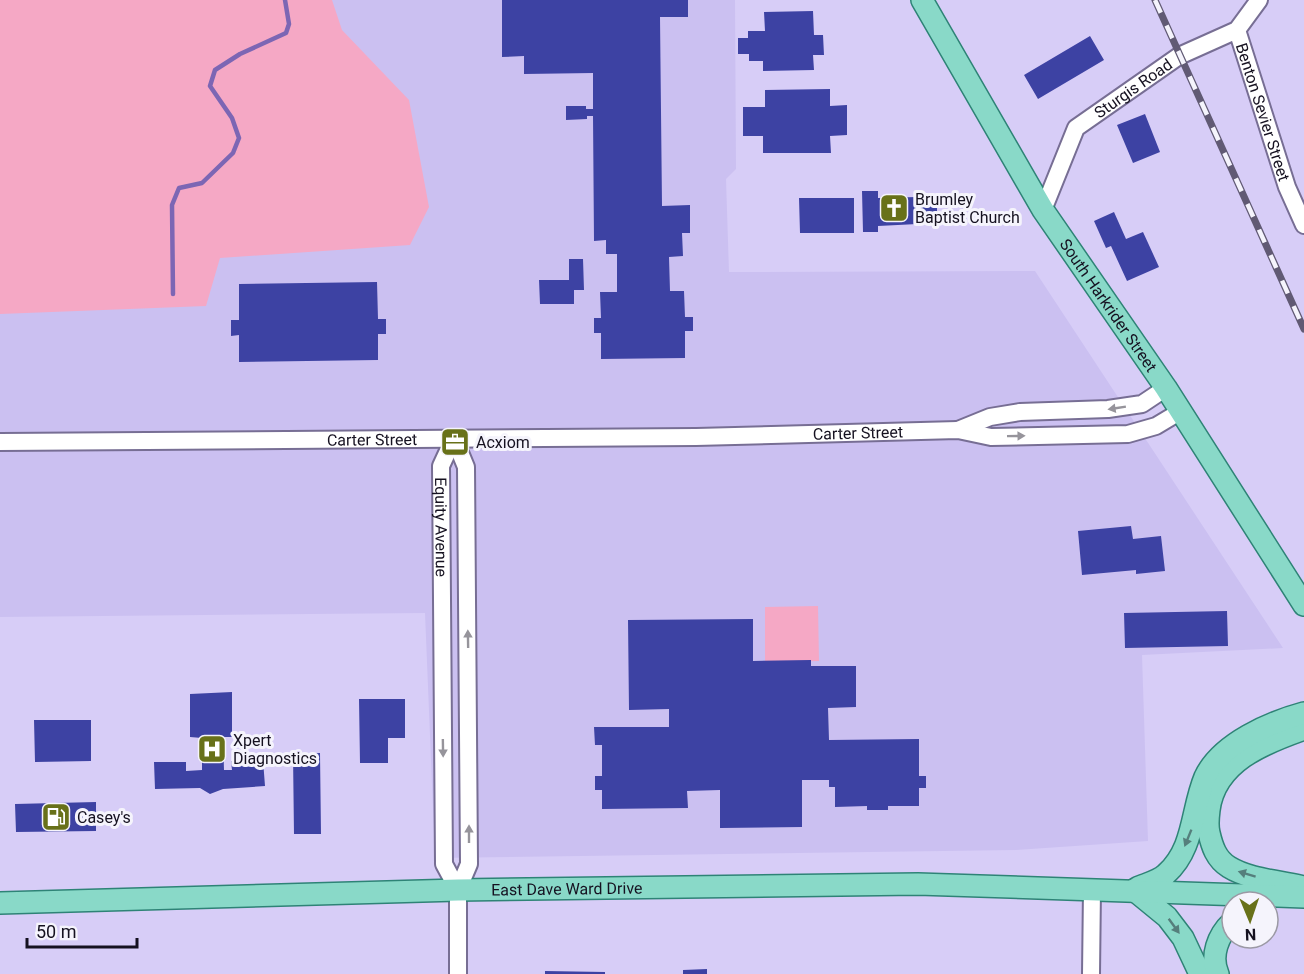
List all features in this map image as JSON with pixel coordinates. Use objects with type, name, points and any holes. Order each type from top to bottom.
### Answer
[{"type":"main road","name":"South Harkrider Street","points":[[922,0],[1042,210],[1166,388],[1304,605]]},
{"type":"main road","points":[[1200,974],[1183,938],[1167,916],[1134,890],[1166,875],[1183,851],[1191,835],[1195,807],[1206,775],[1226,752],[1251,735],[1304,713]]},
{"type":"main road","points":[[1304,729],[1245,754],[1223,774],[1210,799],[1207,826],[1213,851],[1228,866],[1245,874],[1304,886]]},
{"type":"main road","name":"East Dave Ward Drive","points":[[0,903],[458,890],[918,884],[1134,890],[1286,899]]},
{"type":"main road","points":[[1218,974],[1214,964],[1216,945],[1220,939]]},
{"type":"street","name":"Sturgis Road","points":[[1042,210],[1076,128],[1179,56],[1237,30],[1259,0]]},
{"type":"street","name":"Benton Sevier Street","points":[[1237,30],[1287,187],[1304,225]]},
{"type":"street","name":"Carter Street","points":[[958,430],[990,417],[1020,412],[1107,409],[1142,404],[1166,388]]},
{"type":"street","name":"Carter Street","points":[[0,442],[842,435],[958,430],[991,436],[1128,434],[1156,426],[1181,411]]},
{"type":"street","name":"Equity Avenue","points":[[454,438],[441,466],[444,864],[458,890]]},
{"type":"street","name":"Equity Avenue","points":[[454,438],[466,467],[469,864],[458,890],[458,974]]},
{"type":"street","points":[[1091,974],[1092,889]]},
{"type":"shaded area","points":[[0,0],[735,0],[736,169],[726,179],[729,272],[1035,271],[1283,648],[1142,655],[1148,841],[1016,850],[435,858],[425,613],[0,617]]},
{"type":"shaded area","points":[[0,0],[332,0],[342,30],[409,100],[429,207],[410,245],[220,258],[206,306],[0,314]]},
{"type":"shaded area","points":[[818,606],[819,661],[765,662],[765,607]]},
{"type":"building","points":[[502,0],[688,0],[688,17],[660,17],[662,206],[690,205],[690,233],[682,233],[683,256],[669,257],[670,291],[684,291],[685,317],[693,317],[693,331],[685,331],[685,358],[601,359],[601,333],[594,333],[594,318],[601,318],[600,292],[617,292],[617,254],[606,254],[606,240],[594,241],[593,116],[587,116],[587,119],[566,120],[566,106],[586,106],[586,109],[593,109],[593,73],[524,74],[524,56],[502,57]]},
{"type":"building","points":[[813,11],[814,35],[823,35],[824,55],[813,55],[814,70],[763,71],[763,61],[749,61],[749,54],[738,54],[738,38],[748,38],[748,31],[765,31],[764,12]]},
{"type":"building","points":[[1090,36],[1104,60],[1038,99],[1024,75]]},
{"type":"building","points":[[830,89],[830,106],[847,105],[847,135],[830,136],[831,153],[763,153],[763,136],[743,136],[743,107],[765,107],[765,90]]},
{"type":"building","points":[[1145,114],[1160,152],[1133,163],[1117,125]]},
{"type":"building","points":[[862,191],[878,191],[878,198],[917,197],[917,201],[937,201],[937,223],[878,226],[878,232],[863,232]]},
{"type":"building","points":[[799,198],[854,198],[854,233],[800,233]]},
{"type":"building","points":[[1114,212],[1126,239],[1143,232],[1159,267],[1127,281],[1111,246],[1106,248],[1094,221]]},
{"type":"building","points":[[569,259],[583,259],[584,290],[574,290],[574,304],[540,304],[539,280],[569,280]]},
{"type":"building","points":[[377,282],[378,319],[386,319],[386,334],[378,334],[378,360],[239,362],[239,335],[231,336],[231,320],[239,320],[239,284]]},
{"type":"building","points":[[1131,526],[1133,539],[1161,536],[1165,571],[1136,574],[1136,570],[1082,575],[1078,531]]},
{"type":"building","points":[[1227,611],[1228,646],[1125,648],[1124,613]]},
{"type":"building","points":[[753,619],[753,661],[811,660],[811,666],[856,666],[856,707],[828,708],[829,740],[919,739],[919,776],[926,776],[926,788],[919,788],[919,806],[888,806],[888,810],[867,810],[867,806],[835,807],[835,787],[829,787],[829,780],[802,780],[802,827],[720,828],[720,790],[687,791],[688,808],[602,809],[602,790],[595,790],[595,776],[602,776],[602,745],[595,745],[594,727],[669,727],[669,709],[629,710],[628,620]]},
{"type":"building","name":"Xpert Diagnostics","points":[[232,692],[232,737],[223,737],[224,770],[232,770],[231,761],[263,760],[265,786],[223,789],[210,794],[200,788],[155,789],[154,762],[186,762],[186,771],[202,770],[202,738],[190,737],[190,694]]},
{"type":"building","points":[[359,699],[405,699],[405,738],[388,738],[388,763],[360,763]]},
{"type":"building","points":[[34,720],[91,720],[91,761],[35,762]]},
{"type":"building","points":[[320,753],[321,834],[294,834],[293,754]]},
{"type":"building","name":"Casey's","points":[[96,802],[96,831],[16,832],[15,804]]},
{"type":"building","points":[[707,969],[707,974],[683,974],[683,970]]},
{"type":"building","points":[[545,971],[605,972],[605,974],[545,974]]},
{"type":"waterway","points":[[173,294],[172,205],[179,188],[202,183],[233,153],[239,138],[232,118],[210,86],[215,70],[240,54],[286,33],[289,24],[285,0]]},
{"type":"railway","points":[[1155,0],[1304,329]]},
{"type":"place","name":"Brumley Baptist Church","points":[[894,208]]},
{"type":"place","name":"Acxiom","points":[[455,442]]},
{"type":"place","name":"Xpert Diagnostics","points":[[212,749]]},
{"type":"place","name":"Casey's","points":[[56,817]]}]
